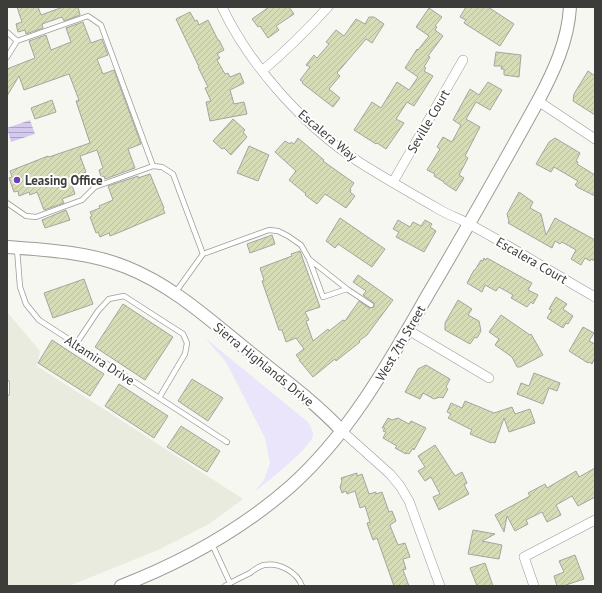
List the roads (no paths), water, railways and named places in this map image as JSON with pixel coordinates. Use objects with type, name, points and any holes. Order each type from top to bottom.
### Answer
[{"type":"main road","name":"West 7th Street","points":[[121,586],[176,562],[211,543],[249,519],[291,485],[342,431],[373,388],[408,330],[538,101],[556,65],[562,48],[567,31],[570,7]]},
{"type":"main road","name":"Sierra Highlands Drive","points":[[12,247],[96,258],[125,266],[152,278],[175,293],[324,413],[342,431]]},
{"type":"street","name":"Escalera Way","points":[[222,7],[240,38],[262,70],[282,95],[332,142],[358,161],[393,182],[444,212],[469,224]]},
{"type":"street","points":[[262,70],[286,50],[328,7]]},
{"type":"street","name":"Seville Court","points":[[393,182],[462,60]]},
{"type":"street","points":[[538,101],[595,140]]},
{"type":"street","name":"Escalera Court","points":[[469,224],[595,297]]},
{"type":"street","points":[[408,330],[489,378]]},
{"type":"street","name":"Sierra Highlands Drive","points":[[342,431],[390,474],[400,486],[409,501],[440,586]]},
{"type":"street","points":[[534,586],[524,557],[595,520]]},
{"type":"lane","points":[[7,57],[17,41],[88,16],[101,25],[153,166]]},
{"type":"lane","points":[[7,32],[17,41]]},
{"type":"lane","points":[[7,203],[26,216],[36,217],[82,200],[95,187],[153,166],[162,167],[173,174],[203,254]]},
{"type":"lane","points":[[175,293],[203,254],[269,230],[278,231],[288,236],[301,246],[309,259],[323,297],[347,289]]},
{"type":"lane","name":"Altamira Drive","points":[[12,247],[20,287],[26,304],[39,320],[226,442]]},
{"type":"lane","points":[[309,259],[347,289],[371,305]]},
{"type":"lane","points":[[76,344],[98,311],[109,299],[124,296],[131,300],[183,334],[187,343],[185,354],[159,398]]},
{"type":"lane","points":[[7,383],[7,393]]},
{"type":"lane","points":[[211,543],[230,583]]},
{"type":"lane","points":[[225,586],[262,565],[272,564],[294,573],[302,586]]},
{"type":"place","name":"Leasing Office","points":[[17,180]]}]
